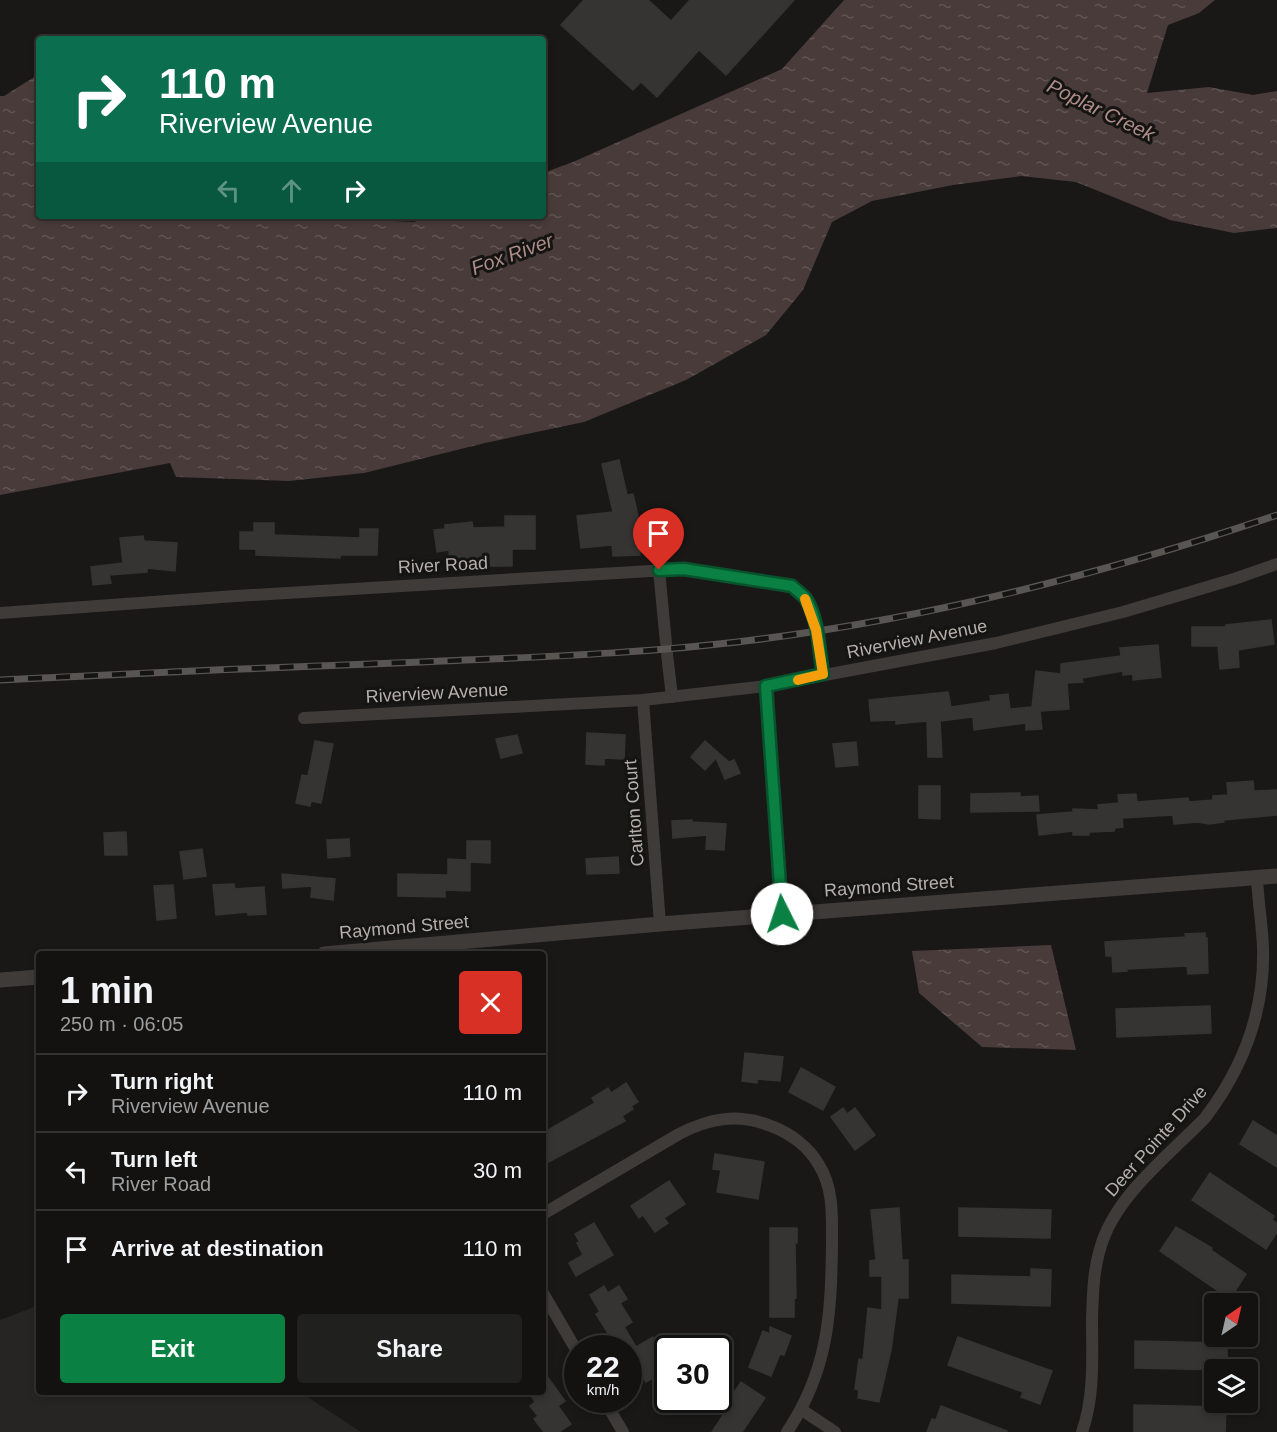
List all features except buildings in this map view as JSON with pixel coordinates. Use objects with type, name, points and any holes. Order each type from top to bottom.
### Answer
[{"type":"street","name":"Riverview Avenue","points":[[304,718],[672,698],[766,686],[996,643],[1123,612],[1277,564]]},
{"type":"street","name":"River Road","points":[[0,613],[684,569],[792,586],[805,598],[809,606],[816,630],[823,674]]},
{"type":"street","points":[[659,570],[672,698]]},
{"type":"street","points":[[766,686],[782,914]]},
{"type":"street","name":"Carlton Court","points":[[643,700],[660,924]]},
{"type":"street","name":"Raymond Street","points":[[358,951],[782,914],[1277,876]]},
{"type":"street","name":"Deer Pointe Drive","points":[[1082,1432],[1091,1396],[1093,1287],[1100,1249],[1110,1223],[1128,1197],[1215,1105],[1236,1071],[1252,1032],[1257,1013],[1263,947],[1257,878]]},
{"type":"street","points":[[0,980],[36,977]]},
{"type":"street","points":[[546,1212],[696,1126],[731,1117],[747,1118],[779,1129],[808,1149],[820,1166],[828,1184],[832,1218],[832,1300],[818,1371],[802,1410],[787,1432]]},
{"type":"street","points":[[546,1298],[568,1335]]},
{"type":"street","points":[[802,1410],[835,1432]]},
{"type":"street","points":[[612,1413],[623,1432]]},
{"type":"shaded area","points":[[36,1306],[36,1395],[305,1395],[361,1432],[0,1432],[0,1320]]},
{"type":"water","points":[[844,0],[1215,0],[1199,13],[1168,25],[1147,93],[1209,87],[1253,95],[1277,91],[1277,228],[1234,233],[1170,220],[1076,182],[1021,176],[953,185],[872,201],[832,222],[803,290],[766,335],[686,380],[584,422],[485,443],[364,473],[289,481],[176,477],[170,463],[0,495],[0,96],[4,96],[36,76],[36,219],[348,219],[414,222],[422,219],[546,219],[546,172],[782,69]]},
{"type":"water","points":[[1051,945],[1076,1050],[982,1047],[919,993],[912,951]]},
{"type":"railway","points":[[0,680],[588,654],[670,649],[753,640],[886,619],[1018,591],[1148,556],[1277,515]]},
{"type":"slow traffic","points":[[798,680],[823,674],[816,630],[805,599]]},
{"type":"route","points":[[659,570],[684,569],[792,586],[805,598],[809,606],[816,630],[823,674],[766,686],[782,914]]},
{"type":"water label","name":"Poplar Creek","points":[[1101,110]]},
{"type":"water label","name":"Fox River","points":[[512,254]]}]
